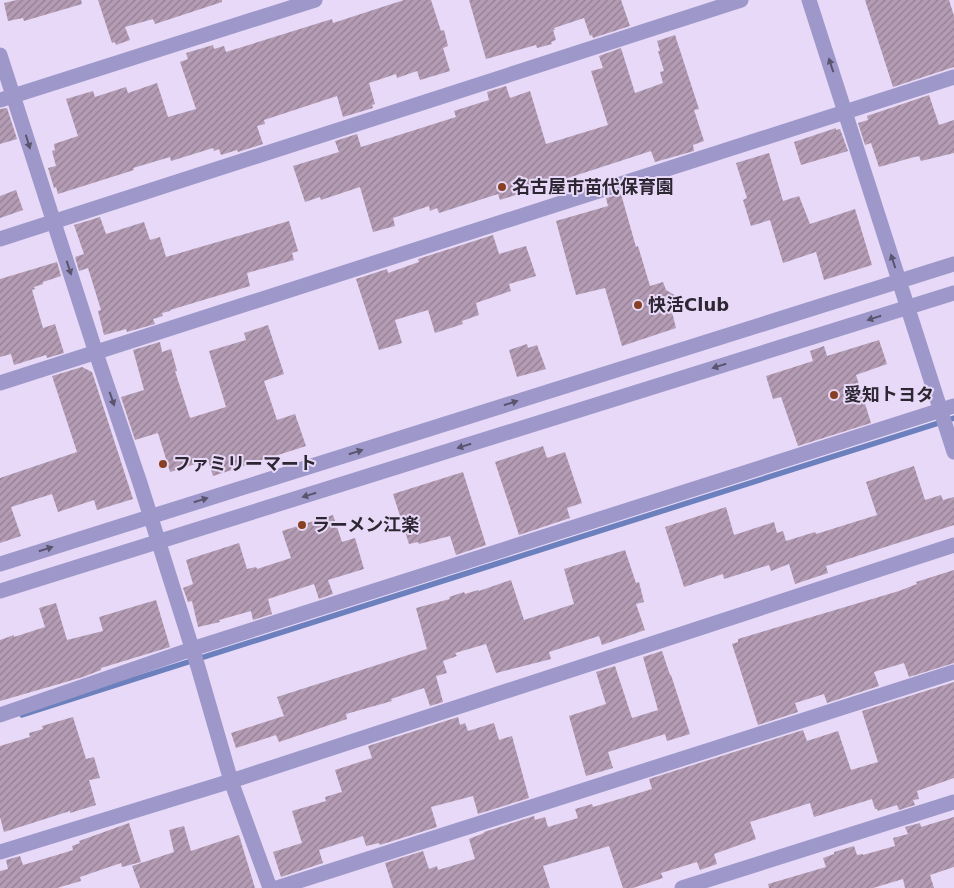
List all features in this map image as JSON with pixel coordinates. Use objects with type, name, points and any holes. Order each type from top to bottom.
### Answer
[{"type":"street","points":[[7,98],[315,0]]},
{"type":"street","points":[[0,239],[741,0]]},
{"type":"street","points":[[809,0],[908,307],[946,413],[954,452]]},
{"type":"street","points":[[0,55],[7,98],[53,222],[151,516],[231,782],[270,888]]},
{"type":"street","points":[[0,384],[954,77]]},
{"type":"street","points":[[0,564],[954,264]]},
{"type":"street","points":[[0,591],[954,293]]},
{"type":"street","points":[[0,715],[194,655],[946,413]]},
{"type":"street","points":[[0,852],[231,782],[954,545]]},
{"type":"street","points":[[278,888],[954,672]]},
{"type":"street","points":[[682,888],[954,802]]},
{"type":"building","points":[[17,0],[81,0],[82,4],[24,21],[23,18],[8,21],[4,3]]},
{"type":"building","points":[[98,0],[222,0],[222,2],[155,24],[153,19],[125,27],[130,40],[116,45],[115,42],[112,43]]},
{"type":"building","points":[[404,0],[431,0],[441,31],[444,30],[448,46],[443,48],[450,71],[420,80],[417,71],[397,78],[396,74],[369,83],[375,104],[372,105],[373,108],[343,117],[337,96],[264,120],[265,124],[257,126],[263,144],[238,152],[237,150],[221,155],[219,149],[214,151],[213,148],[171,161],[170,157],[58,194],[56,187],[54,188],[48,168],[56,166],[52,151],[55,150],[54,144],[78,136],[66,99],[93,91],[95,97],[126,87],[128,93],[157,83],[168,117],[196,109],[180,62],[188,59],[186,53],[213,45],[214,49],[224,46],[226,52],[332,19],[333,23]]},
{"type":"building","points":[[469,0],[621,0],[630,26],[593,38],[592,35],[590,36],[584,18],[554,28],[556,40],[551,42],[552,44],[537,48],[536,45],[486,59]]},
{"type":"building","points":[[865,0],[949,0],[954,16],[954,67],[893,87]]},
{"type":"building","points":[[675,35],[699,109],[694,110],[704,141],[693,145],[694,151],[655,162],[651,151],[500,200],[498,194],[439,213],[437,208],[430,211],[429,206],[393,218],[395,226],[373,232],[360,187],[321,200],[320,197],[305,202],[293,166],[339,152],[335,141],[357,134],[361,147],[456,117],[454,111],[489,100],[487,92],[506,86],[510,98],[530,91],[546,144],[608,125],[591,71],[603,68],[599,56],[621,48],[635,93],[663,83],[660,72],[664,71],[657,41]]},
{"type":"building","points":[[929,95],[939,125],[954,120],[954,153],[921,161],[919,156],[879,167],[871,143],[865,145],[858,123],[868,120],[867,116]]},
{"type":"building","points":[[7,108],[17,139],[0,144],[0,109]]},
{"type":"building","points":[[836,128],[836,130],[840,129],[848,151],[801,165],[794,142]]},
{"type":"building","points":[[769,153],[783,201],[799,196],[810,224],[855,209],[872,265],[824,280],[816,252],[783,263],[770,220],[751,226],[743,200],[747,198],[736,163]]},
{"type":"building","points":[[16,190],[23,210],[0,218],[0,196]]},
{"type":"building","points":[[621,194],[636,247],[638,246],[650,286],[663,282],[666,290],[680,300],[672,312],[676,328],[622,346],[605,288],[576,295],[556,221],[608,206],[606,198]]},
{"type":"building","points":[[100,217],[106,234],[144,222],[150,240],[160,237],[166,257],[289,221],[298,251],[292,253],[294,260],[247,273],[250,286],[162,313],[163,316],[153,319],[155,324],[127,332],[126,329],[104,335],[98,311],[101,310],[88,268],[79,271],[75,257],[84,254],[74,225]]},
{"type":"building","points":[[493,235],[499,254],[526,246],[536,276],[509,284],[511,291],[476,303],[479,315],[462,321],[463,324],[435,333],[428,310],[395,320],[402,343],[379,350],[356,279],[387,269],[388,273],[419,262],[418,259]]},
{"type":"building","points":[[57,262],[61,276],[43,282],[43,284],[34,287],[35,289],[32,290],[43,328],[55,324],[64,353],[47,358],[46,355],[14,365],[11,354],[0,357],[0,279]]},
{"type":"building","points":[[268,325],[284,374],[264,381],[277,420],[295,414],[306,446],[213,476],[208,460],[170,472],[158,433],[135,440],[121,397],[144,390],[133,350],[160,342],[162,352],[171,349],[177,371],[175,371],[190,418],[226,407],[209,351],[246,340],[244,333]]},
{"type":"building","points":[[879,340],[887,364],[856,375],[871,423],[798,446],[781,397],[773,399],[766,376],[813,361],[810,351],[824,346],[827,356]]},
{"type":"building","points":[[527,344],[528,348],[537,345],[546,369],[517,377],[509,350]]},
{"type":"building","points":[[82,367],[92,372],[133,499],[97,510],[94,500],[58,512],[52,494],[11,507],[21,536],[0,543],[0,478],[77,452],[52,376]]},
{"type":"building","points":[[543,446],[547,458],[565,452],[582,503],[567,508],[570,518],[519,535],[495,462]]},
{"type":"building","points":[[914,466],[925,500],[941,495],[943,500],[954,497],[954,525],[826,566],[828,573],[795,584],[789,564],[771,571],[769,565],[724,579],[723,574],[684,587],[665,527],[726,507],[734,535],[774,522],[777,533],[783,531],[786,541],[815,532],[816,534],[877,515],[866,482]]},
{"type":"building","points":[[463,472],[486,545],[456,555],[450,536],[419,544],[418,542],[409,544],[393,494]]},
{"type":"building","points":[[333,515],[342,542],[355,538],[364,569],[328,580],[333,594],[319,599],[314,584],[268,599],[272,614],[253,620],[251,611],[219,620],[220,622],[198,627],[192,601],[188,602],[183,588],[193,584],[186,560],[239,543],[247,569],[256,567],[257,569],[291,558],[282,531]]},
{"type":"building","points":[[625,550],[636,583],[639,582],[644,602],[636,604],[645,630],[602,645],[599,636],[549,652],[551,659],[496,673],[486,644],[455,653],[457,656],[443,661],[447,673],[436,676],[443,702],[430,706],[424,688],[391,699],[392,701],[346,714],[347,719],[279,742],[276,735],[236,748],[231,733],[284,716],[277,697],[427,649],[416,608],[450,599],[449,597],[464,592],[465,594],[479,591],[511,580],[524,620],[574,604],[564,569]]},
{"type":"building","points":[[954,570],[954,663],[909,677],[904,663],[874,672],[879,686],[827,703],[824,694],[795,703],[798,712],[758,725],[732,644],[738,642],[738,639],[899,591],[917,584],[916,582]]},
{"type":"building","points":[[156,600],[170,647],[101,668],[101,670],[83,677],[0,701],[0,640],[45,627],[39,608],[56,603],[67,640],[103,631],[99,617]]},
{"type":"building","points":[[662,651],[690,734],[667,741],[665,734],[608,752],[613,768],[586,776],[569,716],[606,704],[596,672],[615,666],[632,718],[658,710],[643,657]]},
{"type":"building","points":[[954,682],[954,778],[917,791],[919,799],[913,800],[915,805],[899,810],[897,805],[878,811],[875,809],[872,799],[814,817],[810,803],[750,822],[756,839],[714,854],[717,864],[700,870],[697,862],[661,873],[663,878],[633,888],[623,888],[609,846],[543,866],[550,888],[393,888],[385,863],[423,851],[429,869],[437,866],[438,870],[475,859],[469,839],[484,832],[534,816],[535,820],[545,817],[548,827],[578,818],[575,809],[592,804],[593,807],[652,789],[649,779],[803,730],[807,741],[838,731],[851,770],[878,762],[862,711]]},
{"type":"building","points":[[73,717],[86,759],[94,757],[100,778],[89,780],[96,805],[70,813],[70,811],[4,832],[0,817],[0,746],[30,737],[29,733],[43,729],[42,726]]},
{"type":"building","points":[[458,717],[460,725],[465,723],[468,731],[494,723],[499,740],[512,736],[529,798],[478,814],[473,796],[431,807],[437,827],[380,845],[379,843],[366,846],[363,836],[319,850],[323,863],[281,877],[273,852],[302,843],[292,811],[326,801],[325,797],[342,792],[335,770],[372,758],[368,746]]},
{"type":"building","points":[[954,817],[954,867],[930,875],[934,888],[905,888],[903,879],[873,888],[769,888],[768,884],[826,867],[823,858],[834,854],[834,852],[854,846],[857,855],[863,855],[895,846],[893,838],[908,834],[905,827],[920,823],[921,827]]},
{"type":"building","points":[[129,823],[141,862],[122,867],[121,863],[80,877],[81,881],[57,888],[0,888],[0,871],[8,869],[6,860],[20,856],[23,865],[57,855],[73,850],[72,846],[80,843],[79,841]]},
{"type":"building","points":[[184,826],[191,851],[239,835],[255,888],[140,888],[132,866],[174,852],[169,830]]},
{"type":"waterway","points":[[22,715],[954,418]]},
{"type":"place","name":"名古屋市苗代保育園","points":[[502,187]]},
{"type":"place","name":"快活Club","points":[[638,305]]},
{"type":"place","name":"愛知トヨタ","points":[[834,395]]},
{"type":"place","name":"ファミリーマート","points":[[163,464]]},
{"type":"place","name":"ラーメン江楽","points":[[302,525]]}]
